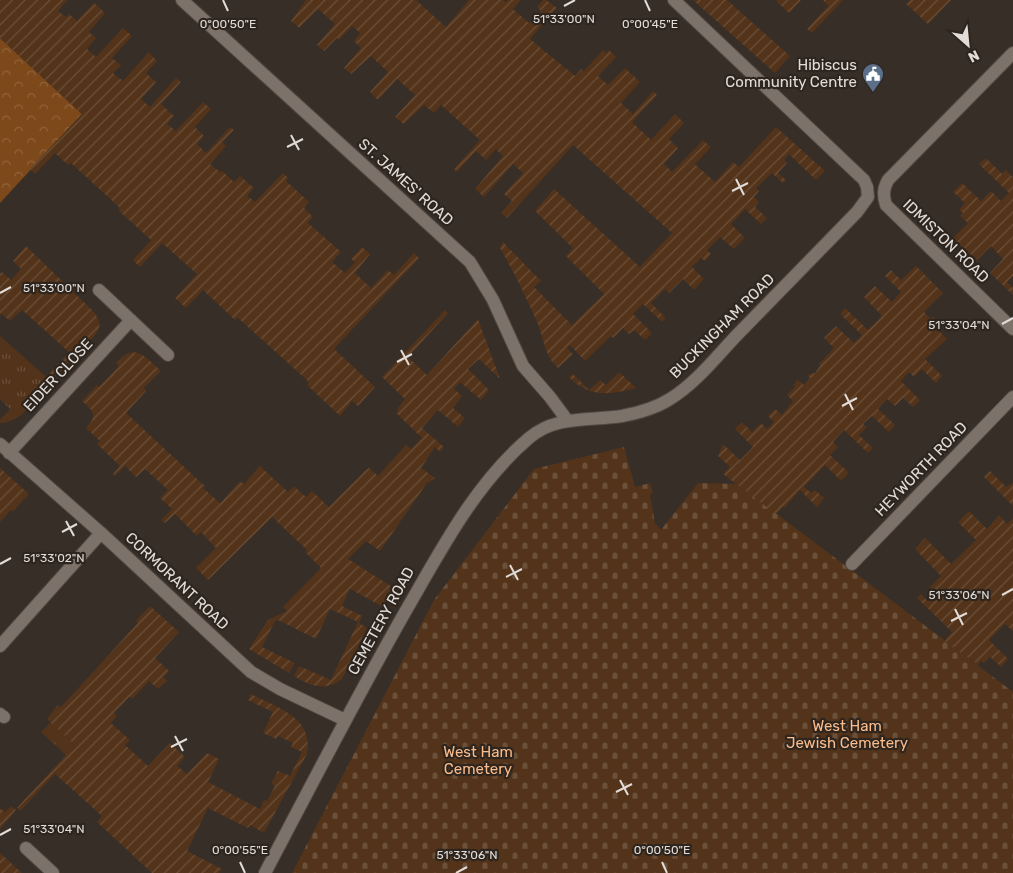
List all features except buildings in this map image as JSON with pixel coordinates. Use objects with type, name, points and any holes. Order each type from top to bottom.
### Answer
[{"type":"street","name":"ST. JAMES' ROAD","points":[[182,0],[470,262],[493,300],[523,366],[567,420]]},
{"type":"street","name":"BUCKINGHAM ROAD","points":[[567,420],[622,416],[650,409],[681,391],[844,226],[868,197],[864,180],[674,0]]},
{"type":"street","name":"IDMISTON ROAD","points":[[1013,53],[888,180],[883,195],[886,205],[1013,329]]},
{"type":"street","points":[[100,290],[168,354]]},
{"type":"street","name":"EIDER CLOSE","points":[[5,448],[131,320]]},
{"type":"street","name":"HEYWORTH ROAD","points":[[852,564],[1013,397]]},
{"type":"street","name":"CEMETERY ROAD","points":[[265,873],[345,720],[432,565],[472,503],[497,469],[530,437],[547,427],[567,420]]},
{"type":"street","name":"CORMORANT ROAD","points":[[5,448],[101,533],[251,672],[280,689],[345,720]]},
{"type":"street","points":[[0,646],[101,533]]},
{"type":"street","points":[[26,848],[53,873]]},
{"type":"green space","points":[[0,0],[67,0],[58,11],[66,17],[69,14],[77,21],[94,3],[105,13],[89,32],[96,38],[87,49],[96,57],[123,28],[132,36],[112,58],[121,65],[113,73],[123,81],[149,52],[157,61],[146,73],[156,82],[141,99],[150,107],[176,78],[181,82],[161,104],[174,116],[167,124],[176,131],[203,102],[211,109],[195,127],[204,136],[197,144],[206,153],[230,127],[234,130],[222,142],[226,146],[210,164],[220,172],[222,171],[234,182],[240,176],[254,188],[247,196],[255,202],[283,173],[288,178],[286,181],[309,202],[304,208],[313,217],[308,223],[341,252],[332,262],[345,273],[355,262],[351,259],[362,247],[370,254],[355,273],[371,288],[388,270],[394,275],[414,253],[419,258],[334,349],[375,387],[358,406],[352,401],[340,416],[307,385],[309,382],[238,318],[235,320],[203,290],[186,308],[175,298],[197,274],[162,243],[140,267],[133,260],[151,240],[118,210],[120,208],[71,163],[68,165],[55,153],[35,174],[30,169],[82,114],[0,38]]},
{"type":"green space","points":[[306,0],[416,0],[446,27],[469,0],[503,0],[506,2],[508,0],[521,0],[513,9],[529,23],[541,11],[537,7],[543,0],[546,0],[557,8],[530,39],[575,76],[581,69],[584,71],[603,50],[606,53],[609,50],[616,57],[598,76],[608,85],[625,68],[640,82],[621,103],[633,114],[653,91],[657,95],[632,122],[651,140],[675,114],[684,123],[669,139],[678,148],[664,164],[672,172],[703,140],[711,147],[695,164],[715,182],[733,162],[739,167],[776,127],[825,171],[816,180],[789,154],[784,160],[787,163],[778,173],[786,180],[783,183],[772,173],[756,188],[759,191],[754,197],[759,202],[755,207],[767,218],[761,224],[745,209],[731,224],[745,238],[734,249],[720,237],[707,250],[711,254],[705,261],[701,258],[692,267],[704,279],[694,290],[683,279],[669,293],[665,289],[651,303],[666,318],[662,322],[643,304],[633,314],[652,333],[645,340],[634,330],[629,334],[623,328],[613,338],[611,336],[585,361],[570,345],[567,348],[573,354],[558,368],[547,352],[533,313],[500,248],[503,242],[541,281],[534,287],[572,325],[604,294],[566,256],[573,248],[535,211],[554,189],[640,267],[672,233],[573,145],[507,218],[501,213],[512,201],[504,194],[523,173],[513,164],[484,197],[475,189],[503,156],[496,149],[486,160],[476,151],[457,172],[454,169],[480,140],[441,105],[434,113],[424,105],[404,124],[395,117],[415,95],[397,79],[378,100],[370,92],[388,72],[371,56],[351,74],[344,68],[361,48],[354,41],[360,33],[352,26],[339,40],[337,38],[324,51],[317,45],[335,24],[318,9],[299,28],[291,21]]},
{"type":"green space","points":[[693,0],[727,0],[790,56],[775,73]]},
{"type":"green space","points":[[777,0],[801,0],[789,13]]},
{"type":"green space","points":[[823,0],[843,0],[812,33],[807,29],[828,6]]},
{"type":"green space","points":[[910,0],[951,0],[928,24],[906,4]]},
{"type":"green space","points":[[0,38],[82,114],[0,203]]},
{"type":"green space","points":[[986,158],[1002,174],[1006,170],[1013,177],[1013,276],[1007,282],[1013,288],[1013,295],[990,273],[1003,259],[991,246],[977,260],[953,238],[968,223],[960,216],[963,213],[959,210],[965,203],[953,192],[962,183],[981,201],[991,191],[1001,201],[1009,193],[979,164]]},
{"type":"green space","points":[[26,246],[98,318],[99,329],[95,335],[52,382],[46,377],[69,352],[22,310],[10,321],[2,314],[0,315],[0,274],[2,272],[11,280],[21,269],[13,261]]},
{"type":"green space","points":[[916,266],[943,293],[924,312],[941,325],[937,329],[947,339],[925,359],[942,376],[936,383],[922,369],[914,377],[909,372],[901,381],[920,400],[913,407],[903,398],[895,406],[887,399],[878,409],[895,425],[889,432],[872,416],[863,424],[867,427],[859,435],[873,448],[868,453],[844,430],[833,442],[838,447],[830,455],[849,473],[841,481],[825,465],[804,487],[811,493],[815,490],[824,498],[817,507],[800,490],[776,514],[723,474],[730,467],[718,456],[723,444],[740,460],[753,447],[735,429],[742,422],[752,432],[761,423],[767,429],[774,422],[768,416],[775,409],[782,415],[793,401],[787,395],[795,387],[793,385],[798,380],[804,385],[810,378],[807,375],[815,373],[820,366],[819,364],[834,348],[824,338],[836,326],[854,343],[862,335],[840,314],[845,308],[868,330],[882,316],[864,297],[875,286],[892,302],[901,292],[885,276],[891,270],[901,280]]},
{"type":"green space","points":[[445,310],[448,313],[408,357],[427,375],[478,319],[500,379],[479,359],[468,369],[489,390],[481,400],[460,382],[454,389],[462,396],[453,408],[465,418],[458,427],[438,410],[422,428],[444,447],[440,452],[435,447],[421,468],[435,478],[427,483],[380,551],[366,541],[348,559],[394,588],[383,607],[350,589],[342,606],[362,616],[359,623],[367,628],[342,679],[336,683],[324,686],[306,683],[294,676],[299,666],[331,680],[358,622],[330,609],[316,639],[278,620],[275,621],[262,647],[295,663],[289,673],[249,649],[268,620],[287,611],[283,607],[321,568],[305,552],[307,550],[272,517],[208,580],[196,568],[216,548],[201,532],[197,536],[175,514],[165,523],[161,520],[172,509],[160,498],[168,490],[145,469],[136,477],[125,466],[115,476],[113,474],[120,466],[97,444],[100,441],[86,428],[92,420],[93,414],[82,401],[97,385],[99,387],[119,366],[116,363],[123,357],[134,352],[144,356],[161,371],[144,388],[146,391],[126,413],[205,486],[203,488],[220,503],[240,481],[244,484],[260,466],[288,492],[294,486],[306,497],[312,491],[329,507],[366,470],[369,468],[378,476],[406,445],[411,449],[422,438],[396,413],[405,399],[382,377]]},
{"type":"green space","points":[[0,336],[52,382],[22,414],[15,419],[0,423],[0,420],[10,409],[0,399]]},
{"type":"green space","points":[[619,372],[636,388],[608,393],[592,392],[569,377],[573,374],[589,390],[600,380],[606,385]]},
{"type":"green space","name":"West Ham Jewish Cemetery","points":[[624,447],[635,487],[650,483],[653,493],[650,495],[655,523],[661,530],[698,483],[737,484],[1013,692],[1013,873],[292,873],[434,600],[534,469]]},
{"type":"green space","points":[[0,468],[29,494],[0,522]]},
{"type":"green space","points":[[990,471],[1006,487],[1013,483],[1013,506],[984,477]]},
{"type":"green space","points":[[969,511],[987,529],[999,515],[1007,524],[1013,518],[1013,631],[1005,624],[989,640],[1008,659],[1001,667],[990,657],[984,663],[981,661],[978,665],[944,641],[952,632],[917,598],[921,594],[928,602],[936,593],[930,587],[941,576],[915,549],[925,538],[951,564],[976,540],[958,522]]},
{"type":"green space","points":[[150,606],[179,632],[155,658],[169,671],[163,677],[167,681],[158,689],[149,681],[132,699],[129,697],[114,713],[117,716],[111,723],[130,740],[125,745],[148,766],[170,743],[185,757],[177,766],[187,774],[207,753],[219,759],[208,782],[260,809],[264,800],[267,801],[275,786],[271,784],[278,771],[290,776],[302,752],[291,747],[293,743],[278,736],[276,739],[263,733],[273,712],[248,700],[251,694],[291,715],[305,731],[308,741],[307,754],[264,833],[250,825],[248,828],[208,808],[187,851],[222,869],[219,873],[152,873],[97,822],[102,816],[55,774],[20,811],[17,808],[75,745],[47,719],[58,705],[61,707],[138,623],[136,621]]},
{"type":"green space","points":[[51,722],[75,745],[66,755],[41,732]]},
{"type":"green space","points":[[11,806],[16,810],[0,829],[0,808],[5,812]]},
{"type":"green space","points":[[0,853],[22,873],[0,873]]},
{"type":"place","name":"Hibiscus Community Centre","points":[[873,93]]},
{"type":"park label","name":"West Ham Cemetery","points":[[478,760]]}]
